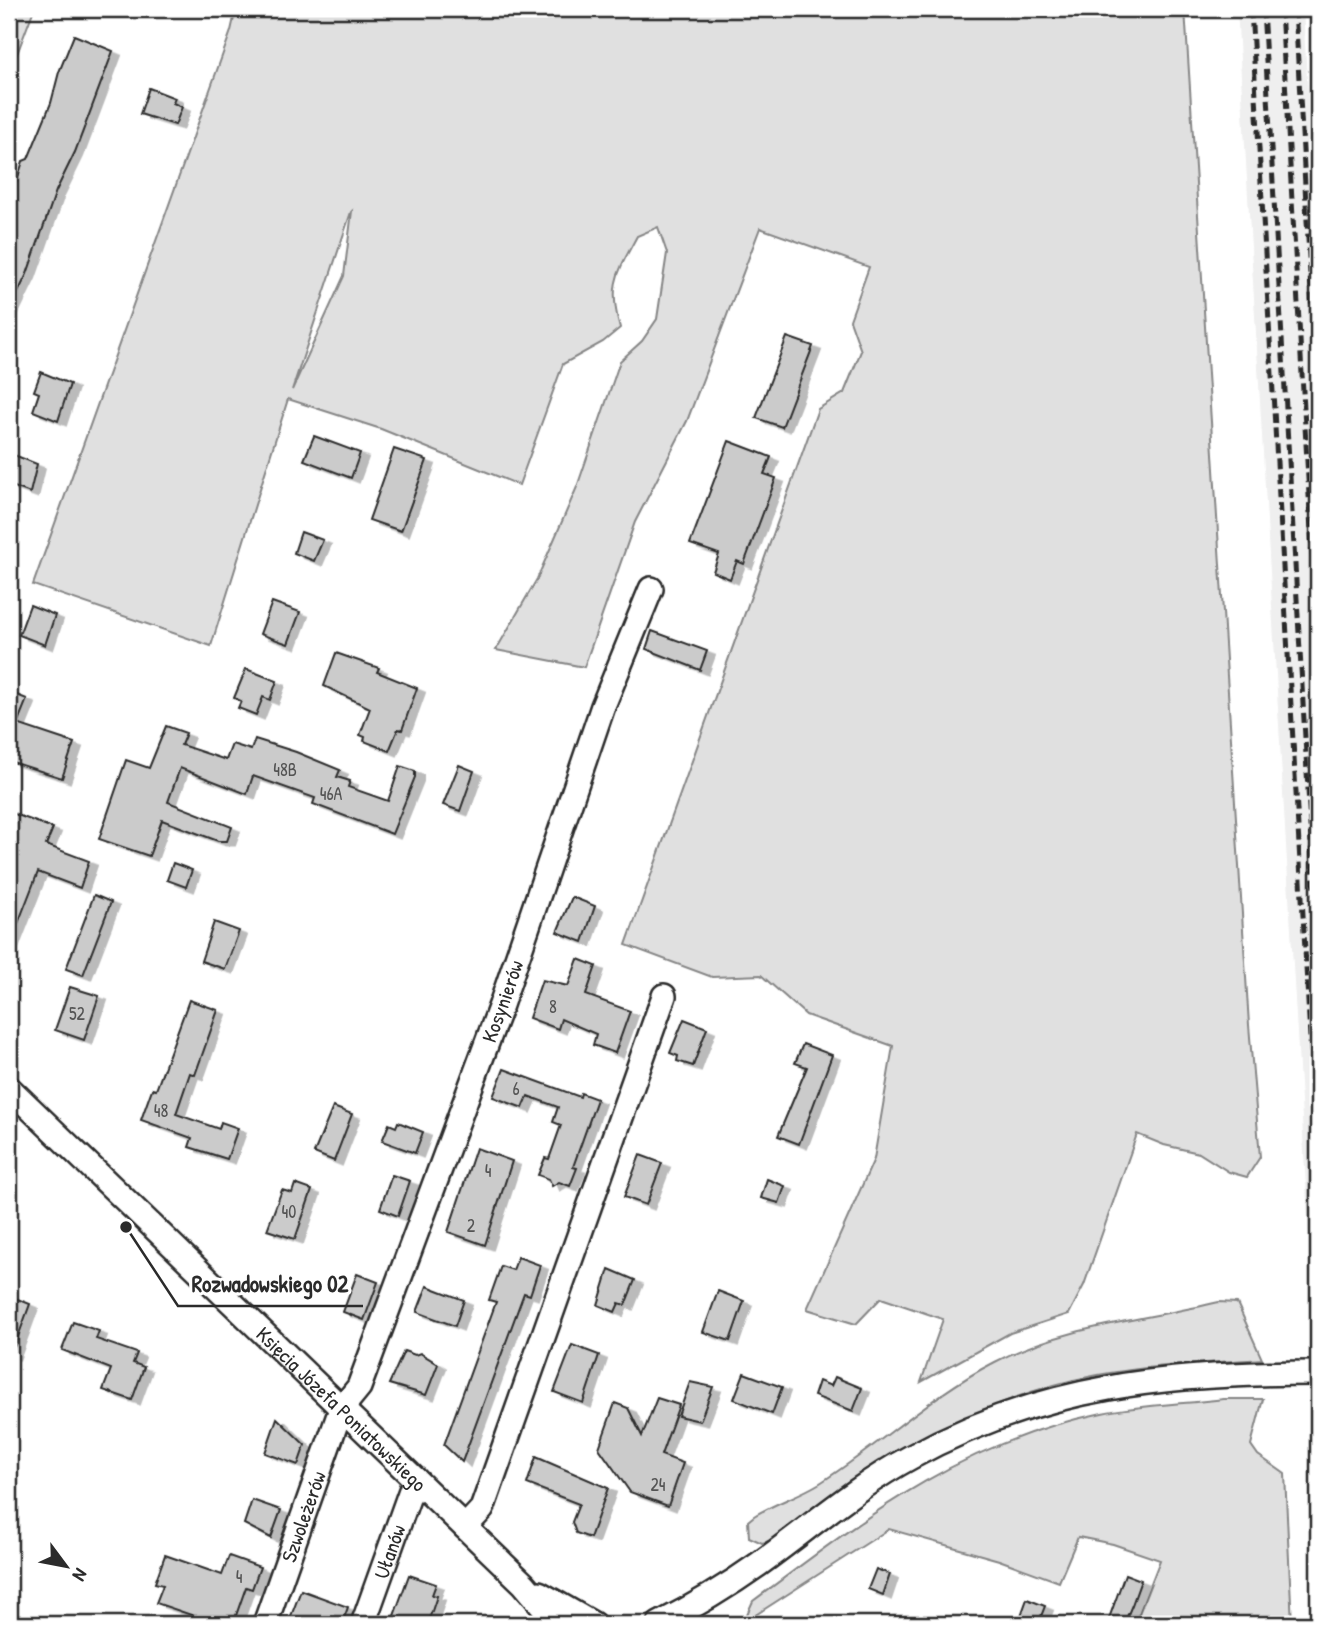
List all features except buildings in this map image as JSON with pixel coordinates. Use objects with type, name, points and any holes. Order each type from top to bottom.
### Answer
[{"type":"street","name":"Kosynierów","points":[[341,1409],[359,1387],[501,1005],[603,706],[651,589]]},
{"type":"street","points":[[465,1527],[482,1508],[664,996]]},
{"type":"street","name":"Księcia Józefa Poniatowskiego","points":[[12,1098],[465,1527],[524,1584],[558,1624]]},
{"type":"street","points":[[693,1624],[757,1566],[858,1490],[911,1456],[1017,1410],[1110,1385],[1265,1373],[1318,1373]]},
{"type":"street","name":"Szwoleżerów","points":[[265,1624],[341,1409]]},
{"type":"street","name":"Ułanów","points":[[363,1624],[415,1479]]},
{"type":"street","points":[[659,1624],[757,1566]]},
{"type":"street","name":"Księcia Józefa Poniatowskiego","points":[[524,1584],[593,1624]]},
{"type":"shaded area","points":[[9,9],[34,9],[9,75]]},
{"type":"shaded area","points":[[236,9],[1185,9],[1249,1025],[1260,1157],[1247,1177],[1229,1172],[1199,1153],[1164,1145],[1137,1134],[1084,1285],[1069,1314],[1010,1333],[921,1382],[943,1319],[881,1298],[856,1324],[807,1309],[874,1159],[893,1046],[806,1015],[761,975],[712,977],[626,945],[818,409],[844,393],[861,351],[850,320],[869,267],[760,228],[687,421],[635,522],[584,667],[496,650],[537,579],[577,487],[620,361],[642,341],[657,319],[667,253],[658,227],[637,236],[616,280],[616,313],[620,328],[603,342],[563,364],[519,485],[381,429],[288,399],[211,646],[33,585],[231,31]],"holes":[[[352,211],[344,276],[292,390]]]},
{"type":"shaded area","points":[[1237,9],[1303,9],[1318,271],[1318,1392]]},
{"type":"shaded area","points":[[1219,1302],[1237,1303],[1262,1359],[1098,1375],[1052,1385],[1008,1400],[966,1418],[884,1462],[769,1541],[762,1543],[749,1537],[748,1521],[754,1516],[820,1483],[928,1404],[995,1362],[1021,1350],[1077,1332]]},
{"type":"shaded area","points":[[1224,1399],[1263,1399],[1251,1445],[1258,1455],[1285,1474],[1292,1624],[1135,1624],[1160,1560],[1113,1544],[1078,1537],[1059,1582],[999,1560],[889,1529],[743,1623],[753,1601],[876,1512],[959,1463],[1003,1443],[1051,1426],[1102,1413]]},
{"type":"railway","points":[[1251,9],[1318,1176]]},
{"type":"railway","points":[[1263,9],[1318,963]]},
{"type":"railway","points":[[1281,9],[1318,652]]},
{"type":"railway","points":[[1295,9],[1318,415]]},
{"type":"place","name":"Rozwadowskiego 02","points":[[126,1227]]}]
